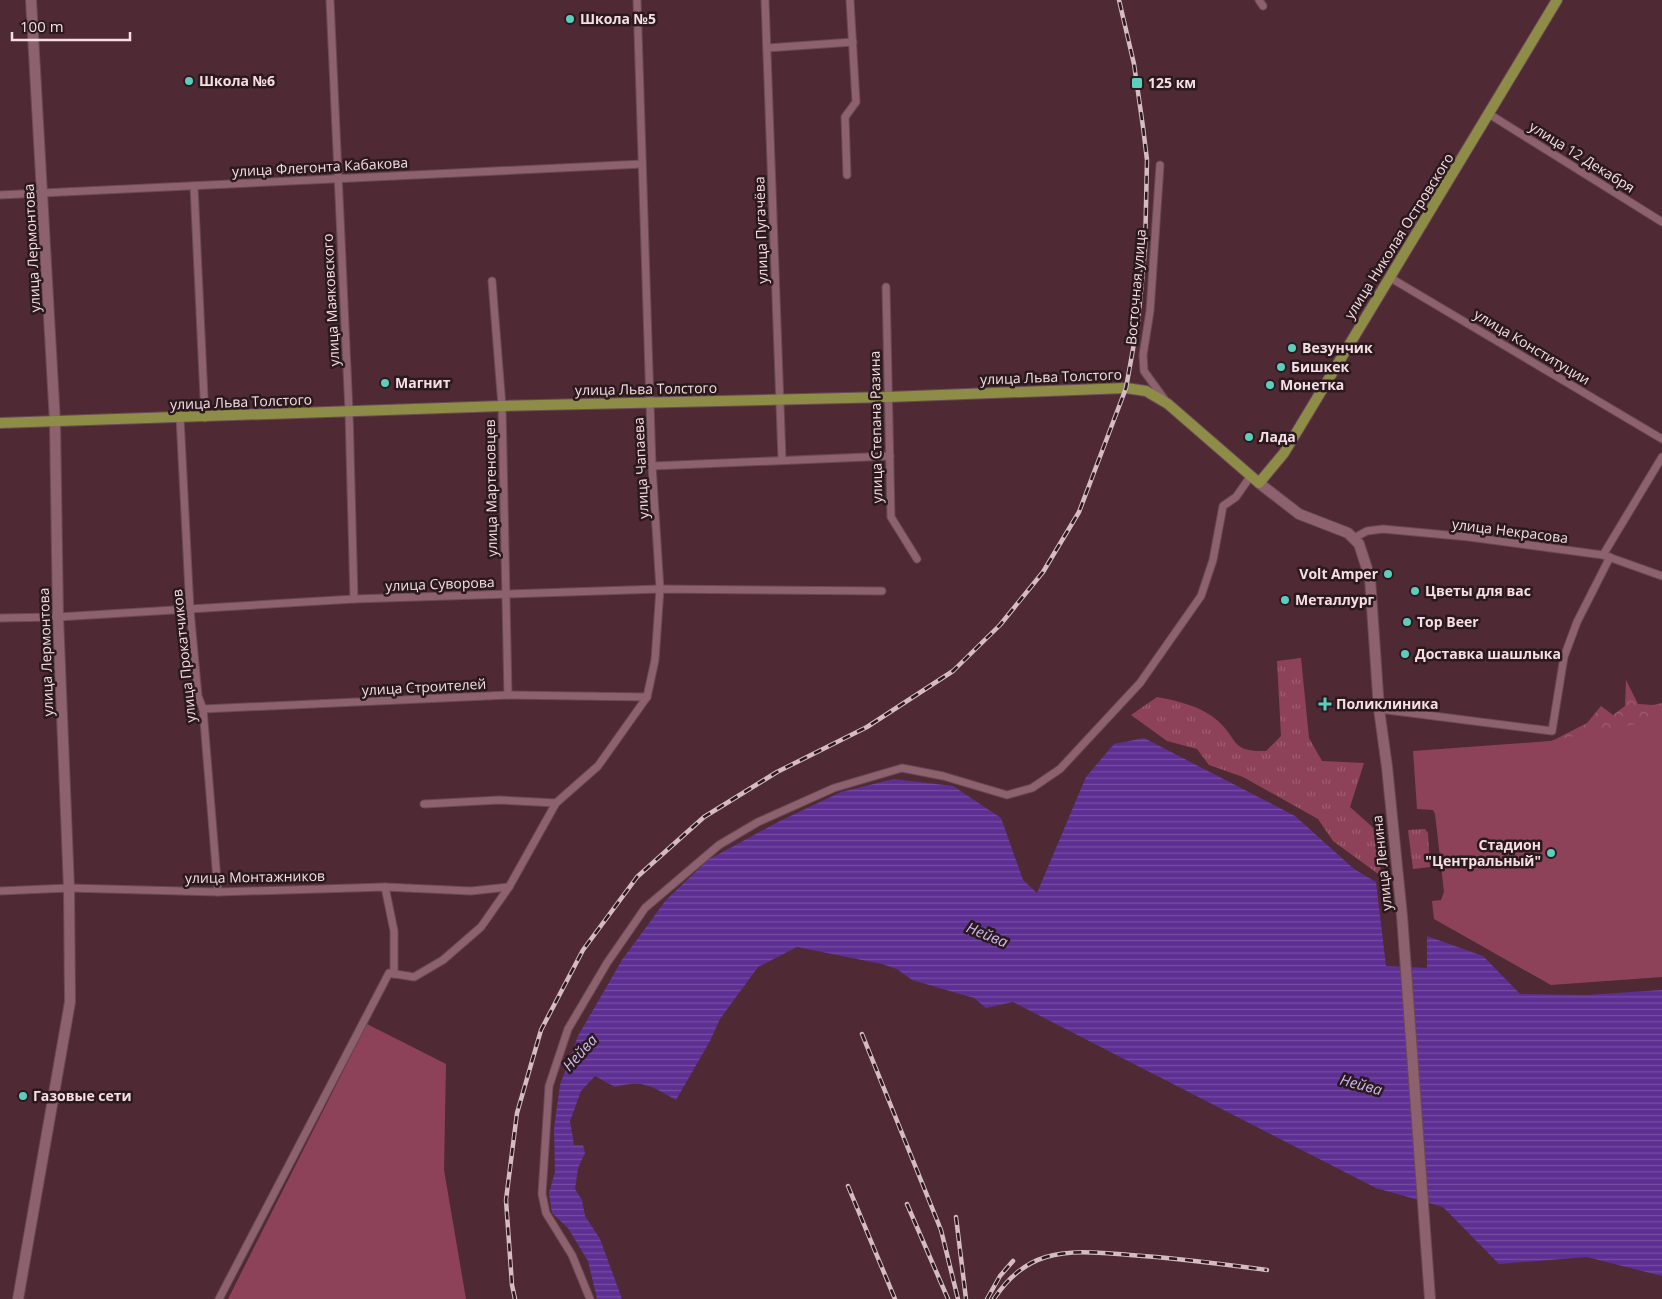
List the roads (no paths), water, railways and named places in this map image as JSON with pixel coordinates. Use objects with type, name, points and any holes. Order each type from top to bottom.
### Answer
[{"type":"main road","name":"улица Николая Островского","points":[[1259,484],[1284,453],[1557,0]]},
{"type":"main road","name":"улица Льва Толстого","points":[[0,423],[205,418],[502,406],[888,397],[1126,388],[1146,391],[1168,404],[1259,484]]},
{"type":"street","name":"улица Лермонтова","points":[[18,1299],[70,1002],[69,888],[58,618],[55,422],[31,0]]},
{"type":"street","name":"улица Маяковского","points":[[330,0],[354,599]]},
{"type":"street","name":"улица Чапаева","points":[[394,974],[414,978],[443,960],[481,927],[509,887],[556,803],[598,766],[647,697],[655,660],[660,589],[652,466],[637,0]]},
{"type":"street","name":"улица Пугачёва","points":[[765,0],[782,459]]},
{"type":"street","points":[[846,175],[845,118],[856,102],[850,0]]},
{"type":"street","points":[[767,48],[853,42]]},
{"type":"street","name":"улица 12 Декабря","points":[[1489,114],[1662,222]]},
{"type":"street","name":"улица Флегонта Кабакова","points":[[0,195],[642,164]]},
{"type":"street","name":"Восточная улица","points":[[1160,165],[1150,311],[1143,355],[1144,371],[1168,404]]},
{"type":"street","points":[[194,186],[205,418]]},
{"type":"street","name":"улица Конституции","points":[[1389,277],[1662,439]]},
{"type":"street","name":"улица Мартеновцев","points":[[492,281],[502,406],[508,695]]},
{"type":"street","name":"улица Степана Разина","points":[[886,287],[891,517],[917,559]]},
{"type":"street","name":"улица Прокатчиков","points":[[180,418],[190,610],[198,696],[203,709],[218,892]]},
{"type":"street","points":[[652,466],[782,459],[890,456]]},
{"type":"street","points":[[1379,709],[1552,731],[1564,657],[1577,622],[1607,556],[1662,457]]},
{"type":"street","points":[[590,1299],[572,1255],[546,1212],[542,1194],[549,1086],[568,1028],[607,963],[645,908],[720,845],[758,822],[834,788],[902,768],[943,776],[1007,795],[1032,788],[1060,769],[1140,683],[1201,596],[1213,560],[1222,506],[1236,496],[1250,477]]},
{"type":"street","points":[[1259,484],[1299,514],[1348,533],[1354,538]]},
{"type":"street","name":"улица Некрасова","points":[[1354,538],[1367,530],[1383,529],[1469,537],[1607,556],[1662,576]]},
{"type":"street","name":"улица Ленина","points":[[1354,538],[1359,544],[1370,578],[1379,709],[1387,766],[1402,916],[1430,1299]]},
{"type":"street","name":"улица Суворова","points":[[0,618],[58,618],[354,599],[660,589],[882,591]]},
{"type":"street","name":"улица Строителей","points":[[203,709],[508,695],[647,697]]},
{"type":"street","points":[[424,804],[499,800],[556,803]]},
{"type":"street","points":[[219,1299],[390,973],[394,974],[394,931],[385,887]]},
{"type":"street","name":"улица Монтажников","points":[[0,891],[69,888],[218,892],[385,887],[471,891],[509,887]]},
{"type":"water","name":"Нейва","points":[[1144,738],[1295,816],[1354,869],[1376,882],[1386,966],[1427,968],[1427,936],[1483,956],[1520,994],[1587,995],[1662,990],[1662,1276],[1587,1257],[1499,1264],[1443,1207],[1376,1188],[1013,1002],[986,1008],[974,998],[912,980],[897,969],[882,964],[797,947],[758,967],[720,1019],[710,1041],[676,1100],[647,1085],[633,1084],[615,1087],[595,1076],[581,1091],[570,1121],[574,1145],[583,1145],[585,1153],[578,1168],[575,1189],[582,1200],[585,1216],[600,1239],[622,1299],[597,1299],[588,1261],[568,1228],[552,1213],[549,1193],[555,1172],[554,1129],[560,1085],[578,1036],[622,960],[666,900],[708,860],[778,822],[841,792],[894,779],[953,786],[1001,818],[1023,880],[1037,893],[1086,777],[1114,744]]},
{"type":"railway","points":[[515,1299],[512,1285],[506,1200],[517,1113],[541,1030],[583,950],[637,877],[704,817],[777,772],[867,727],[953,671],[1000,625],[1043,572],[1079,512],[1126,388],[1138,321],[1145,250],[1147,160],[1134,64],[1119,0]]},
{"type":"railway","points":[[862,1034],[941,1230],[958,1299]]},
{"type":"railway","points":[[848,1186],[895,1299]]},
{"type":"railway","points":[[907,1204],[948,1299]]},
{"type":"railway","points":[[956,1217],[966,1299]]},
{"type":"railway","points":[[994,1299],[1004,1285],[1023,1268],[1046,1257],[1067,1253],[1147,1256],[1267,1270]]},
{"type":"railway","points":[[987,1299],[1000,1276],[1013,1261]]},
{"type":"place","name":"Школа №5","points":[[570,19]]},
{"type":"place","name":"Школа №6","points":[[189,81]]},
{"type":"place","name":"125 км","points":[[1137,83]]},
{"type":"place","name":"Везунчик","points":[[1292,348]]},
{"type":"place","name":"Бишкек","points":[[1281,367]]},
{"type":"place","name":"Магнит","points":[[385,383]]},
{"type":"place","name":"Монетка","points":[[1270,385]]},
{"type":"place","name":"Лада","points":[[1249,437]]},
{"type":"place","name":"Volt Amper","points":[[1388,574]]},
{"type":"place","name":"Цветы для вас","points":[[1415,591]]},
{"type":"place","name":"Металлург","points":[[1285,600]]},
{"type":"place","name":"Top Beer","points":[[1407,622]]},
{"type":"place","name":"Доставка шашлыка","points":[[1405,654]]},
{"type":"place","name":"Поликлиника","points":[[1325,704]]},
{"type":"place","name":"Стадион \"Центральный\"","points":[[1551,853]]},
{"type":"place","name":"Газовые сети","points":[[23,1096]]}]
